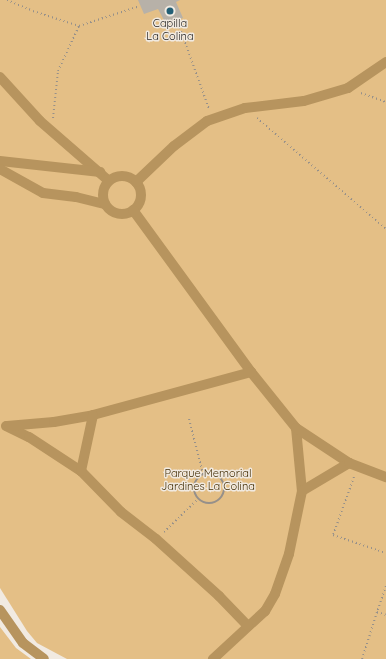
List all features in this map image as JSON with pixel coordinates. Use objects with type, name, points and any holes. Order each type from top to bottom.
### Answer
[{"type":"street","points":[[136,182],[174,146],[201,125],[213,119],[245,108],[304,101],[348,88],[386,62]]},
{"type":"street","points":[[0,77],[20,102],[109,181]]},
{"type":"street","points":[[0,161],[100,172]]},
{"type":"street","points":[[0,169],[43,192],[76,197],[106,204]]},
{"type":"street","points":[[126,176],[136,182],[139,186],[141,197],[138,206],[134,210],[121,214],[112,211],[106,204],[103,192],[109,181],[114,178],[126,176]]},
{"type":"street","points":[[134,210],[251,372],[296,428],[353,464],[386,477]]},
{"type":"street","points":[[3,426],[54,422],[93,415],[251,372]]},
{"type":"street","points":[[81,471],[93,415]]},
{"type":"street","points":[[3,426],[29,437],[81,471],[121,512],[156,539],[219,596],[248,626]]},
{"type":"street","points":[[213,659],[265,611],[275,594],[289,554],[302,490],[296,428]]},
{"type":"street","points":[[302,490],[353,464]]},
{"type":"street","points":[[0,610],[23,643],[44,659]]},
{"type":"path","points":[[7,0],[33,11],[79,26],[140,6]]},
{"type":"path","points":[[177,20],[213,119]]},
{"type":"path","points":[[52,132],[58,71],[79,26]]},
{"type":"path","points":[[348,88],[386,102]]},
{"type":"path","points":[[245,108],[386,229]]},
{"type":"path","points":[[189,419],[203,474]]},
{"type":"path","points":[[353,464],[334,535],[386,553]]},
{"type":"path","points":[[203,474],[213,474],[217,476],[223,483],[224,492],[222,496],[215,502],[204,502],[199,499],[194,491],[196,481],[203,474]]},
{"type":"path","points":[[156,539],[199,499]]},
{"type":"path","points":[[362,659],[386,586]]},
{"type":"path","points":[[377,612],[386,616]]},
{"type":"green space","name":"Parque Memorial Jardines La Colina","points":[[0,0],[386,0],[386,659],[67,659],[37,643],[27,631],[0,588]]},
{"type":"green space","points":[[0,627],[16,648],[31,659],[0,659]]},
{"type":"building","name":"Capilla La Colina","points":[[138,0],[180,0],[176,2],[183,18],[166,24],[158,9],[144,14]]},
{"type":"place","name":"Capilla La Colina","points":[[170,11]]}]
